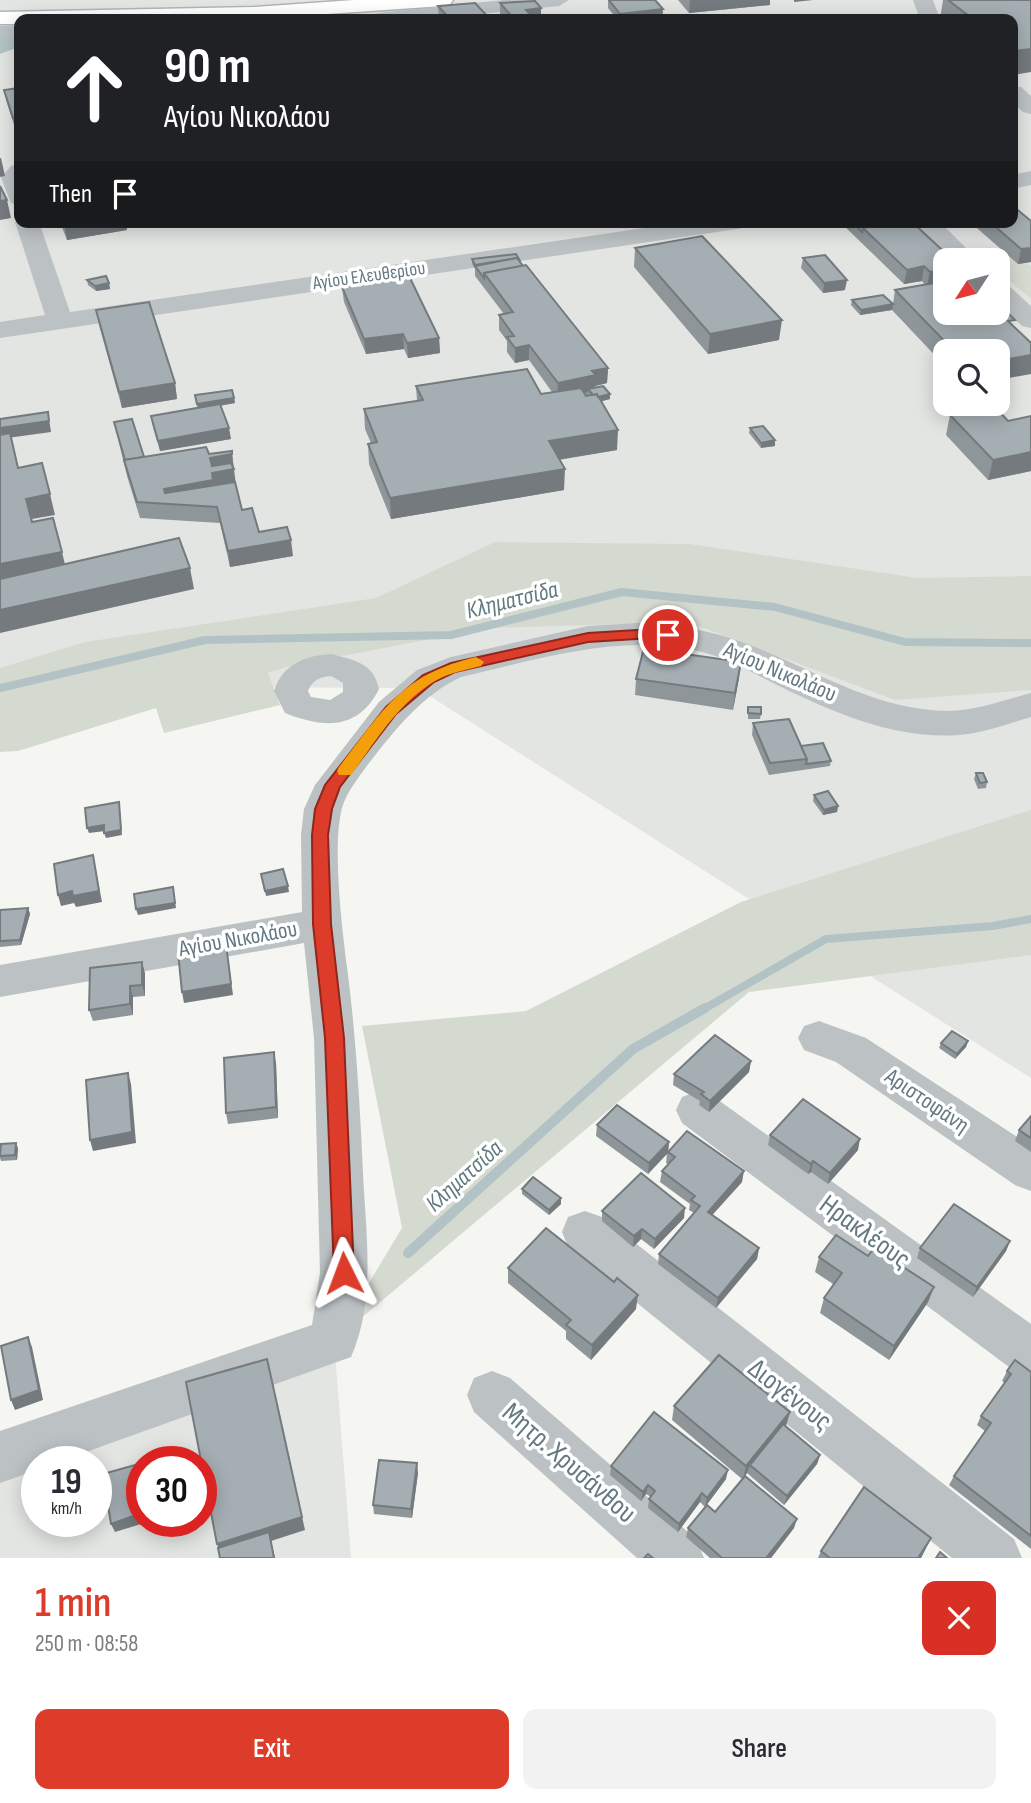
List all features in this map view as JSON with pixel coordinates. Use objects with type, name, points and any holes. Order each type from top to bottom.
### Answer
[{"type":"highway","points":[[0,7],[289,0]]},
{"type":"highway","points":[[230,14],[443,0]]},
{"type":"street","points":[[426,14],[559,0]]},
{"type":"street","points":[[29,228],[60,321]]},
{"type":"street","name":"Αγίου Ελευθερίου","points":[[0,330],[696,228]]},
{"type":"street","points":[[932,228],[953,248]]},
{"type":"street","points":[[1010,300],[1031,320]]},
{"type":"street","name":"Αγίου Νικολάου","points":[[0,981],[322,924],[320,835],[323,809],[333,785],[374,706],[451,668],[588,638],[653,633],[695,640],[731,650],[887,716],[916,722],[970,721],[1031,705]]},
{"type":"street","points":[[0,1457],[334,1341],[344,1273],[335,1038],[322,924]]},
{"type":"street","name":"Αριστοφάνη","points":[[819,1038],[851,1050],[1031,1171]]},
{"type":"street","name":"Ηρακλέους","points":[[698,1110],[1031,1353]]},
{"type":"street","name":"Διογένους","points":[[585,1232],[995,1558]]},
{"type":"street","name":"Μητρ. Χρυσάνθου","points":[[492,1395],[677,1558]]},
{"type":"shaded area","points":[[0,0],[1031,0],[1031,1078],[417,688],[174,687],[0,746]]},
{"type":"shaded area","points":[[1010,249],[1031,266],[1031,299],[1010,281]]},
{"type":"shaded area","points":[[495,542],[690,544],[918,578],[1031,576],[1031,690],[895,700],[688,622],[489,628],[290,666],[268,673],[280,705],[164,733],[156,708],[18,751],[0,752],[0,668],[85,642],[376,598]]},
{"type":"shaded area","points":[[1031,810],[1031,955],[749,992],[334,1341],[402,1228],[362,1026],[526,1011],[741,902]]},
{"type":"shaded area","points":[[334,1341],[351,1558],[0,1558],[0,1450]]},
{"type":"building","points":[[609,0],[655,0],[663,9],[620,14]]},
{"type":"building","points":[[948,0],[1031,0],[1031,49],[1018,51],[1018,14],[966,14]]},
{"type":"building","points":[[535,1],[541,8],[526,10],[530,14],[510,14],[500,3]]},
{"type":"building","points":[[475,3],[485,14],[445,14],[438,6]]},
{"type":"building","points":[[14,89],[14,118],[13,118],[4,90]]},
{"type":"building","points":[[0,186],[7,200],[0,201]]},
{"type":"building","points":[[1018,210],[1031,221],[1031,248],[1021,249],[997,228],[1018,228]]},
{"type":"building","points":[[863,228],[918,228],[940,248],[933,248],[933,271],[924,266],[907,270]]},
{"type":"building","points":[[702,236],[782,320],[710,334],[635,248]]},
{"type":"building","points":[[516,254],[519,259],[475,265],[472,259]]},
{"type":"building","points":[[825,255],[847,280],[824,283],[803,258]]},
{"type":"building","points":[[517,258],[523,266],[484,273],[484,278],[475,266]]},
{"type":"building","points":[[526,265],[608,368],[592,371],[596,375],[558,383],[529,345],[515,348],[507,337],[514,336],[499,315],[513,312],[484,273]]},
{"type":"building","points":[[106,276],[109,283],[95,286],[87,280]]},
{"type":"building","points":[[410,278],[439,338],[407,343],[403,334],[364,339],[342,287]]},
{"type":"building","points":[[933,283],[933,326],[1010,326],[1010,323],[1031,343],[1031,355],[1010,359],[1010,339],[942,339],[895,290]]},
{"type":"building","points":[[883,295],[893,304],[861,310],[852,300]]},
{"type":"building","points":[[149,302],[175,383],[119,392],[96,310]]},
{"type":"building","points":[[527,369],[541,394],[581,388],[586,396],[597,394],[618,430],[549,441],[565,469],[390,498],[368,444],[377,442],[364,409],[423,400],[416,386]]},
{"type":"building","points":[[603,386],[610,394],[598,397],[588,389]]},
{"type":"building","points":[[232,390],[234,398],[197,404],[195,395]]},
{"type":"building","points":[[220,404],[229,428],[158,441],[151,416]]},
{"type":"building","points":[[48,412],[49,421],[0,428],[0,419]]},
{"type":"building","points":[[951,416],[1003,416],[1008,421],[1031,416],[1031,452],[993,460]]},
{"type":"building","points":[[132,419],[144,457],[125,460],[114,422]]},
{"type":"building","points":[[763,426],[775,440],[761,443],[750,428]]},
{"type":"building","points":[[10,433],[18,468],[42,463],[50,494],[26,499],[32,522],[53,518],[62,552],[0,564],[0,435]]},
{"type":"building","points":[[206,447],[209,454],[232,451],[232,454],[210,458],[212,466],[231,463],[234,469],[212,473],[213,480],[164,489],[165,493],[235,482],[242,510],[252,508],[259,532],[287,527],[291,540],[228,551],[217,507],[137,502],[124,460]]},
{"type":"building","points":[[179,538],[190,568],[0,610],[0,579]]},
{"type":"building","points":[[644,648],[741,662],[735,693],[636,679]]},
{"type":"building","points":[[748,707],[761,707],[761,714],[748,713]]},
{"type":"building","points":[[789,719],[807,759],[770,763],[753,723]]},
{"type":"building","points":[[823,743],[831,761],[806,764],[807,759],[801,746]]},
{"type":"building","points":[[976,773],[983,773],[987,782],[980,783]]},
{"type":"building","points":[[828,791],[838,806],[824,810],[814,795]]},
{"type":"building","points":[[119,802],[121,830],[104,833],[104,825],[87,828],[85,808]]},
{"type":"building","points":[[93,855],[99,891],[73,896],[72,891],[58,895],[54,864]]},
{"type":"building","points":[[283,869],[288,886],[265,891],[261,874]]},
{"type":"building","points":[[173,887],[175,903],[136,909],[134,894]]},
{"type":"building","points":[[28,908],[20,940],[0,941],[0,910]]},
{"type":"building","points":[[226,944],[231,984],[182,992],[178,952]]},
{"type":"building","points":[[142,962],[142,985],[130,986],[130,1004],[89,1010],[90,968]]},
{"type":"building","points":[[952,1031],[968,1041],[957,1054],[941,1043]]},
{"type":"building","points":[[715,1035],[751,1061],[710,1101],[701,1094],[704,1092],[674,1074]]},
{"type":"building","points":[[274,1052],[276,1107],[226,1113],[224,1058]]},
{"type":"building","points":[[128,1073],[132,1132],[90,1140],[86,1080]]},
{"type":"building","points":[[803,1099],[860,1139],[830,1173],[813,1161],[811,1164],[770,1135]]},
{"type":"building","points":[[617,1105],[669,1142],[649,1163],[597,1125]]},
{"type":"building","points":[[1031,1116],[1031,1138],[1019,1130]]},
{"type":"building","points":[[687,1131],[744,1171],[708,1212],[759,1248],[718,1298],[659,1254],[700,1206],[691,1200],[695,1196],[662,1171],[675,1157],[668,1152]]},
{"type":"building","points":[[16,1143],[15,1155],[0,1156],[1,1144]]},
{"type":"building","points":[[641,1173],[685,1208],[655,1239],[642,1229],[634,1236],[602,1211]]},
{"type":"building","points":[[533,1177],[561,1198],[549,1210],[522,1189]]},
{"type":"building","points":[[954,1204],[1010,1241],[977,1287],[920,1248]]},
{"type":"building","points":[[546,1228],[614,1282],[617,1278],[638,1295],[592,1345],[566,1325],[571,1320],[508,1268]]},
{"type":"building","points":[[836,1235],[868,1256],[874,1248],[934,1287],[894,1346],[824,1298],[842,1273],[819,1257]]},
{"type":"building","points":[[28,1337],[39,1390],[11,1400],[1,1346]]},
{"type":"building","points":[[719,1355],[790,1412],[746,1466],[674,1406]]},
{"type":"building","points":[[267,1359],[302,1517],[217,1544],[217,1446],[198,1446],[186,1382]]},
{"type":"building","points":[[1015,1360],[1031,1372],[1031,1536],[954,1476],[991,1423],[981,1416],[1011,1374],[1007,1371]]},
{"type":"building","points":[[654,1412],[728,1470],[707,1498],[702,1493],[679,1524],[649,1499],[655,1491],[648,1485],[643,1492],[611,1466]]},
{"type":"building","points":[[783,1424],[820,1455],[787,1496],[750,1465]]},
{"type":"building","points":[[379,1460],[417,1463],[411,1509],[373,1505]]},
{"type":"building","points":[[126,1468],[126,1519],[112,1524],[112,1471]]},
{"type":"building","points":[[745,1476],[797,1519],[766,1558],[722,1558],[688,1528],[707,1505],[715,1512]]},
{"type":"building","points":[[864,1487],[931,1538],[918,1558],[830,1558],[821,1551]]},
{"type":"building","points":[[269,1532],[274,1558],[220,1558],[218,1548]]},
{"type":"building","points":[[940,1552],[947,1558],[936,1558]]},
{"type":"waterway","points":[[0,46],[14,40]]},
{"type":"waterway","name":"Κληματσίδα","points":[[0,688],[205,640],[451,635],[622,592],[775,607],[905,642],[1031,643]]},
{"type":"waterway","name":"Κληματσίδα","points":[[702,1010],[826,939],[993,926],[1031,919]]},
{"type":"waterway","name":"Κληματσίδα","points":[[408,1253],[633,1049],[705,1008]]},
{"type":"slow traffic","points":[[345,771],[391,710],[410,692],[429,678],[451,668],[476,662]]},
{"type":"route","points":[[344,1273],[335,1038],[322,924],[320,835],[323,809],[333,785],[377,732],[391,710],[429,678],[451,668],[588,638],[653,633],[668,635]]}]
